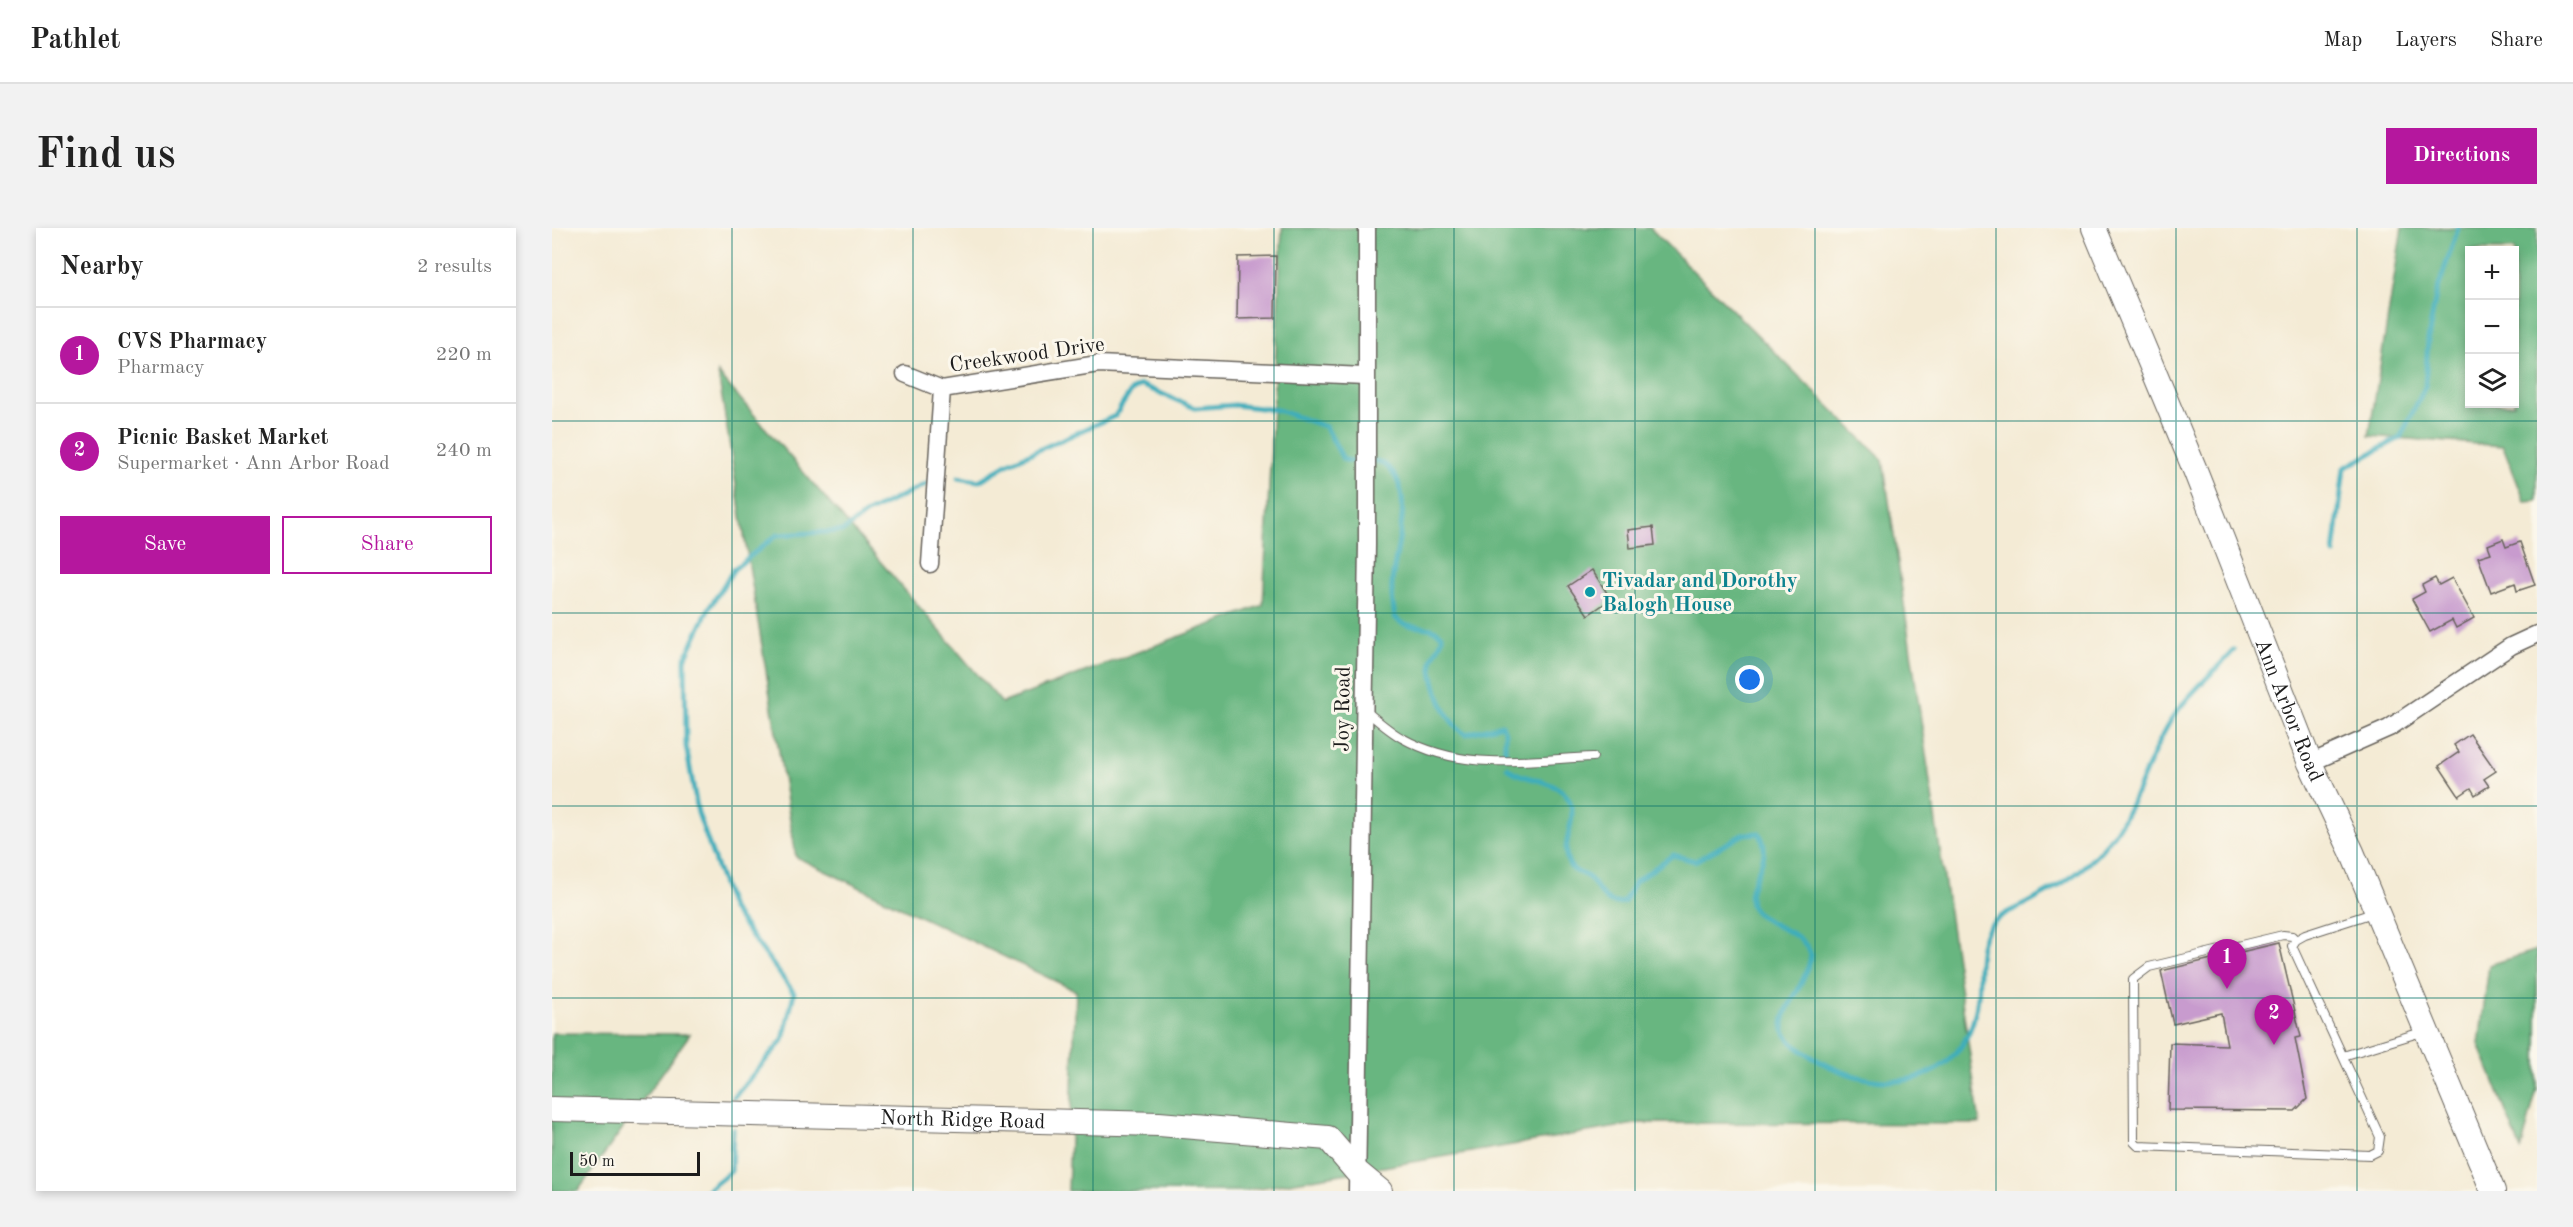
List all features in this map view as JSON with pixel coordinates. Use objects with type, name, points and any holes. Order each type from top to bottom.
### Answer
[{"type":"main road","name":"Ann Arbor Road","points":[[2094,228],[2195,470],[2310,763],[2377,912],[2493,1191]]},
{"type":"main road","name":"North Ridge Road","points":[[552,1109],[1159,1124],[1328,1138],[1357,1181],[1380,1191]]},
{"type":"street","name":"Joy Road","points":[[1357,1181],[1365,710],[1367,228]]},
{"type":"street","name":"Creekwood Drive","points":[[930,564],[942,389],[1098,364],[1365,376]]},
{"type":"street","points":[[905,374],[942,389]]},
{"type":"street","points":[[2310,763],[2389,728],[2511,646],[2537,634]]},
{"type":"lane","points":[[1365,710],[1401,738],[1433,752],[1471,762],[1593,758]]},
{"type":"lane","points":[[2296,940],[2292,936],[2283,935],[2149,966],[2133,979],[2134,1142],[2138,1146],[2370,1155],[2378,1151],[2380,1137],[2292,946],[2296,940],[2377,912]]},
{"type":"lane","points":[[2343,1056],[2426,1031]]},
{"type":"green space","points":[[1282,228],[1650,228],[1883,460],[1980,1124],[1641,1123],[1242,1191],[1068,1191],[1076,991],[796,857],[718,373],[1002,703],[1263,605]]},
{"type":"green space","points":[[2402,228],[2537,228],[2537,501],[2525,502],[2503,446],[2369,436]]},
{"type":"green space","points":[[2537,950],[2537,1089],[2521,1150],[2479,1044],[2489,965]]},
{"type":"green space","points":[[552,1033],[690,1034],[578,1191],[552,1191]]},
{"type":"building","points":[[1276,256],[1275,318],[1237,319],[1238,257]]},
{"type":"building","points":[[1653,527],[1655,545],[1630,548],[1628,530]]},
{"type":"building","points":[[2503,539],[2506,547],[2520,542],[2535,585],[2517,591],[2515,583],[2491,592],[2478,557],[2491,553],[2488,545]]},
{"type":"building","name":"Tivadar and Dorothy Balogh House","points":[[1592,570],[1611,599],[1588,615],[1568,586]]},
{"type":"building","points":[[2435,578],[2439,585],[2452,578],[2474,618],[2456,628],[2452,620],[2430,632],[2412,599],[2425,592],[2422,585]]},
{"type":"building","points":[[2470,734],[2496,771],[2484,779],[2489,786],[2475,795],[2471,788],[2459,796],[2439,766],[2459,752],[2454,745]]},
{"type":"building","points":[[2279,943],[2301,1037],[2295,1038],[2307,1099],[2295,1111],[2168,1110],[2170,1043],[2227,1045],[2221,1013],[2173,1024],[2161,971]]},
{"type":"waterway","points":[[2334,554],[2344,468],[2400,438],[2425,387],[2428,339],[2436,295],[2458,228]]},
{"type":"waterway","points":[[958,478],[979,481],[1009,463],[1115,416],[1131,391],[1141,385],[1195,408],[1234,405],[1278,410],[1326,427],[1343,459],[1379,462],[1394,475],[1400,489],[1402,504],[1400,538],[1392,584],[1395,617],[1405,624],[1431,629],[1442,635],[1432,660],[1434,679],[1441,702],[1453,723],[1466,734],[1502,725],[1505,732],[1505,756]]},
{"type":"waterway","points":[[734,1097],[783,1040],[794,993],[731,908],[698,813],[686,746],[685,659],[708,610],[734,569],[777,535],[843,531],[865,514],[926,484]]},
{"type":"waterway","points":[[1507,767],[1513,772],[1555,786],[1568,798],[1572,813],[1566,847],[1568,862],[1573,869],[1589,878],[1605,898],[1613,903],[1624,902],[1635,882],[1673,855],[1695,861],[1744,834],[1759,833],[1764,852],[1752,886],[1751,905],[1765,919],[1800,939],[1811,955],[1806,972],[1785,1016],[1783,1026],[1785,1033],[1805,1053],[1838,1070],[1863,1078],[1888,1081],[1910,1079],[1931,1072],[1949,1061],[1963,1044],[1973,1022],[1978,996],[1982,941],[1991,925],[2006,913],[2063,882],[2102,849],[2129,808],[2164,732],[2178,710],[2234,650]]},
{"type":"waterway","points":[[706,1191],[731,1171],[733,1129]]},
{"type":"place","name":"Tivadar and Dorothy Balogh House","points":[[1590,592]]},
{"type":"place","name":"CVS Pharmacy","points":[[2227,989]]},
{"type":"place","name":"Picnic Basket Market","points":[[2274,1045]]}]
